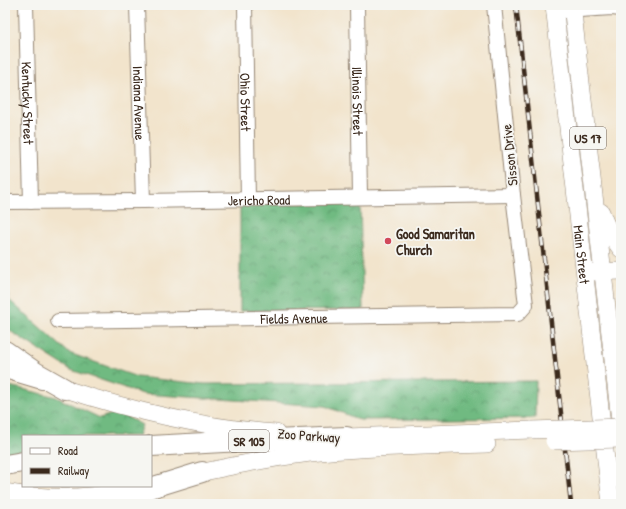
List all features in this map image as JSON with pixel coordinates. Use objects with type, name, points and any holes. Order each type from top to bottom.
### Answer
[{"type":"highway","points":[[5,351],[35,372],[65,389]]},
{"type":"highway","name":"SR 105","points":[[152,446],[347,437]]},
{"type":"highway","points":[[5,465],[22,462]]},
{"type":"highway","name":"SR 105","points":[[102,504],[202,472]]},
{"type":"main road","name":"Main Street","points":[[554,8],[611,504]]},
{"type":"main road","name":"Main Street","points":[[573,8],[621,428]]},
{"type":"main road","points":[[594,195],[605,224],[621,249]]},
{"type":"main road","points":[[585,277],[603,276],[621,271]]},
{"type":"main road","points":[[603,276],[621,280]]},
{"type":"main road","points":[[614,366],[621,333]]},
{"type":"main road","name":"Zoo Parkway","points":[[65,389],[106,402],[189,421],[265,432],[347,437],[533,436],[621,439]]},
{"type":"main road","name":"Zoo Parkway","points":[[152,484],[239,464],[275,458],[344,450],[621,428]]},
{"type":"main road","points":[[5,492],[21,495],[67,497],[112,493],[138,487]]},
{"type":"street","name":"Kentucky Street","points":[[26,5],[31,202]]},
{"type":"street","name":"Indiana Avenue","points":[[137,5],[143,201]]},
{"type":"street","name":"Ohio Street","points":[[245,5],[248,200]]},
{"type":"street","name":"Illinois Street","points":[[357,5],[360,197]]},
{"type":"street","name":"Sisson Drive","points":[[494,5],[526,306]]},
{"type":"street","points":[[554,8],[615,7]]},
{"type":"street","name":"Jericho Road","points":[[5,202],[248,200],[513,195]]},
{"type":"street","name":"Fields Avenue","points":[[58,321],[518,314],[526,306]]},
{"type":"street","name":"Zoo Parkway","points":[[5,371],[65,389]]},
{"type":"green space","points":[[360,203],[363,310],[240,311],[240,204]]},
{"type":"green space","points":[[5,278],[9,300],[69,353],[137,377],[205,384],[536,381],[535,418],[360,420],[325,406],[143,394],[71,370],[13,333],[5,326]]},
{"type":"green space","points":[[5,385],[56,397],[100,418],[118,412],[142,425],[138,435],[22,435],[22,450],[5,455]]},
{"type":"water","points":[[194,502],[255,504],[178,504]]},
{"type":"railway","points":[[516,5],[571,504]]},
{"type":"place","name":"Good Samaritan Church","points":[[388,241]]}]
